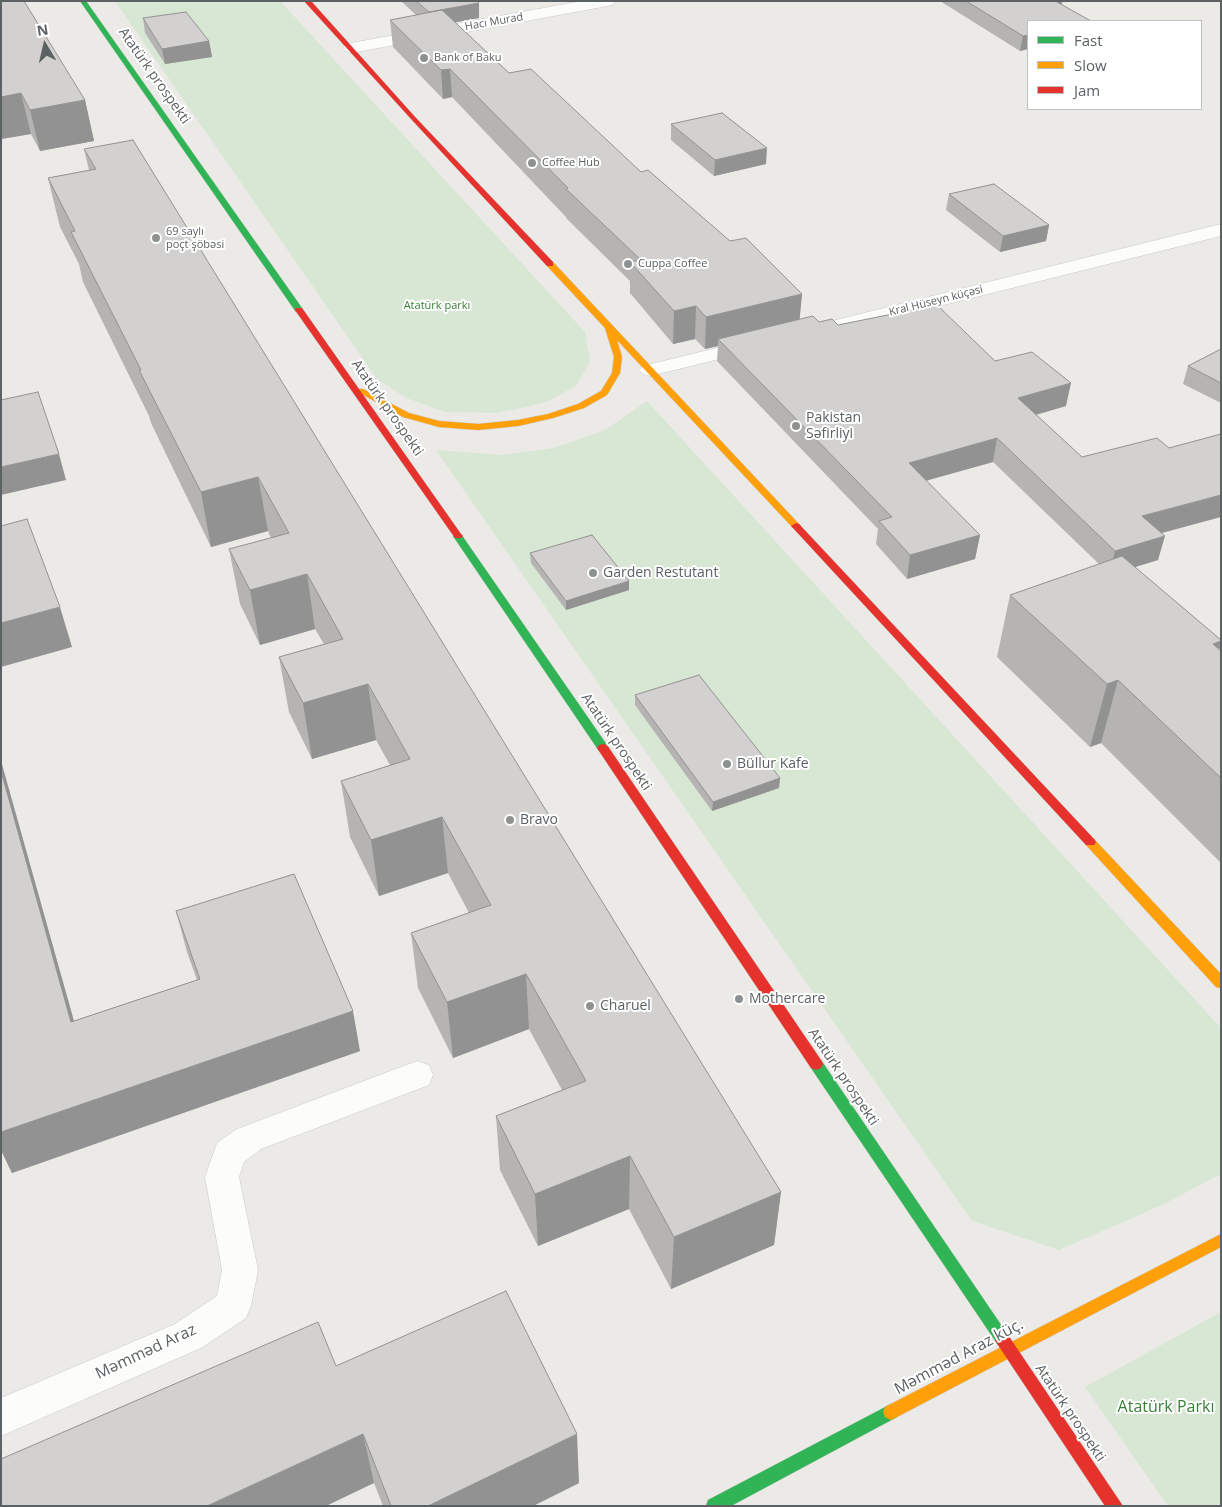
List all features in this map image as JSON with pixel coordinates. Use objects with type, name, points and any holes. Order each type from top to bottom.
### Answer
[{"type":"main road","name":"Atatürk prospekti","points":[[83,1],[520,626],[1115,1506]]},
{"type":"main road","points":[[307,1],[414,119],[608,326],[643,373],[1221,983]]},
{"type":"main road","points":[[604,393],[616,373],[618,357],[608,326]]},
{"type":"main road","points":[[356,389],[406,415],[439,424],[478,427],[518,423],[550,416],[581,406],[621,384]]},
{"type":"main road","name":"Məmməd Araz küç.","points":[[714,1506],[1009,1349],[1221,1240]]},
{"type":"street","name":"Hacı Murad","points":[[351,48],[608,1]]},
{"type":"street","name":"Kral Hüseyn küçəsi","points":[[643,373],[1221,230]]},
{"type":"street","name":"Məmməd Araz","points":[[1,1417],[188,1336],[233,1306],[240,1270],[222,1177],[230,1153],[249,1139],[417,1075]]},
{"type":"green space","name":"Atatürk parkı","points":[[115,1],[280,1],[585,332],[590,362],[576,386],[548,401],[527,407],[494,413],[446,412],[406,398],[377,379]]},
{"type":"green space","points":[[647,401],[1221,1028],[1221,1174],[1164,1204],[1059,1250],[972,1221],[436,450],[503,455],[554,448],[605,430]]},
{"type":"green space","name":"Atatürk Parkı","points":[[1221,1312],[1221,1506],[1168,1506],[1085,1387]]},
{"type":"building","points":[[1,1],[24,1],[85,100],[30,110],[21,93],[1,97]]},
{"type":"building","points":[[416,1],[477,1],[479,3],[429,12]]},
{"type":"building","points":[[966,1],[1058,1],[1089,20],[1027,20],[1027,35],[1023,36]]},
{"type":"building","points":[[442,10],[509,73],[531,69],[641,172],[648,170],[730,241],[746,238],[802,294],[706,317],[696,306],[674,311],[630,262],[641,260],[566,189],[568,188],[450,69],[441,70],[390,20]]},
{"type":"building","points":[[186,12],[209,41],[162,49],[143,18]]},
{"type":"building","points":[[722,113],[767,148],[715,160],[671,124]]},
{"type":"building","points":[[133,140],[781,1192],[674,1237],[630,1156],[535,1194],[496,1116],[586,1081],[526,974],[447,1002],[411,933],[491,905],[442,817],[371,840],[341,781],[410,759],[368,684],[303,703],[279,657],[343,639],[307,574],[250,590],[229,549],[289,533],[258,477],[201,492],[71,232],[75,231],[48,178],[96,169],[84,149]]},
{"type":"building","points":[[994,184],[1049,225],[1003,236],[949,194]]},
{"type":"building","points":[[937,305],[995,361],[1032,352],[1071,383],[1018,398],[1082,457],[1157,438],[1169,448],[1221,434],[1221,495],[1142,516],[1165,536],[1115,551],[997,438],[909,463],[980,535],[910,555],[879,521],[892,517],[718,339],[813,316],[819,322],[832,319],[838,325]]},
{"type":"building","points":[[1221,349],[1221,383],[1188,366]]},
{"type":"building","points":[[38,392],[59,454],[1,467],[1,400]]},
{"type":"building","points":[[27,519],[60,607],[1,623],[1,526]]},
{"type":"building","points":[[592,535],[629,581],[566,601],[530,553]]},
{"type":"building","points":[[1122,556],[1221,640],[1213,644],[1221,651],[1221,778],[1118,680],[1107,684],[1010,595]]},
{"type":"building","points":[[699,675],[780,778],[713,802],[635,695]]},
{"type":"building","points":[[1,771],[71,1022],[200,979],[176,911],[294,874],[353,1011],[1,1132]]},
{"type":"building","points":[[506,1291],[577,1434],[428,1506],[391,1506],[363,1434],[207,1506],[1,1506],[1,1459],[318,1322],[336,1366]]},
{"type":"traffic: fast","points":[[83,1],[299,310]]},
{"type":"traffic: fast","points":[[458,536],[603,748]]},
{"type":"traffic: fast","points":[[816,1064],[1003,1340]]},
{"type":"traffic: fast","points":[[714,1506],[891,1412]]},
{"type":"traffic: slow","points":[[550,264],[796,526]]},
{"type":"traffic: slow","points":[[360,391],[406,415],[439,424],[478,427],[518,423],[550,416],[581,406],[604,393],[616,373],[618,357],[609,328]]},
{"type":"traffic: slow","points":[[1090,842],[1221,983]]},
{"type":"traffic: slow","points":[[891,1412],[1221,1240]]},
{"type":"traffic: jam","points":[[307,1],[550,264]]},
{"type":"traffic: jam","points":[[299,310],[458,536]]},
{"type":"traffic: jam","points":[[796,526],[1090,842]]},
{"type":"traffic: jam","points":[[603,748],[816,1064]]},
{"type":"traffic: jam","points":[[1003,1340],[1115,1506]]},
{"type":"place","name":"Bank of Baku","points":[[424,58]]},
{"type":"place","name":"Coffee Hub","points":[[532,163]]},
{"type":"place","name":"69 saylı poçt şöbəsi","points":[[156,238]]},
{"type":"place","name":"Cuppa Coffee","points":[[628,264]]},
{"type":"place","name":"Pakistan Səfirliyi","points":[[796,426]]},
{"type":"place","name":"Garden Restutant","points":[[593,573]]},
{"type":"place","name":"Büllur Kafe","points":[[727,764]]},
{"type":"place","name":"Bravo","points":[[510,820]]},
{"type":"place","name":"Mothercare","points":[[739,999]]},
{"type":"place","name":"Charuel","points":[[590,1006]]}]
